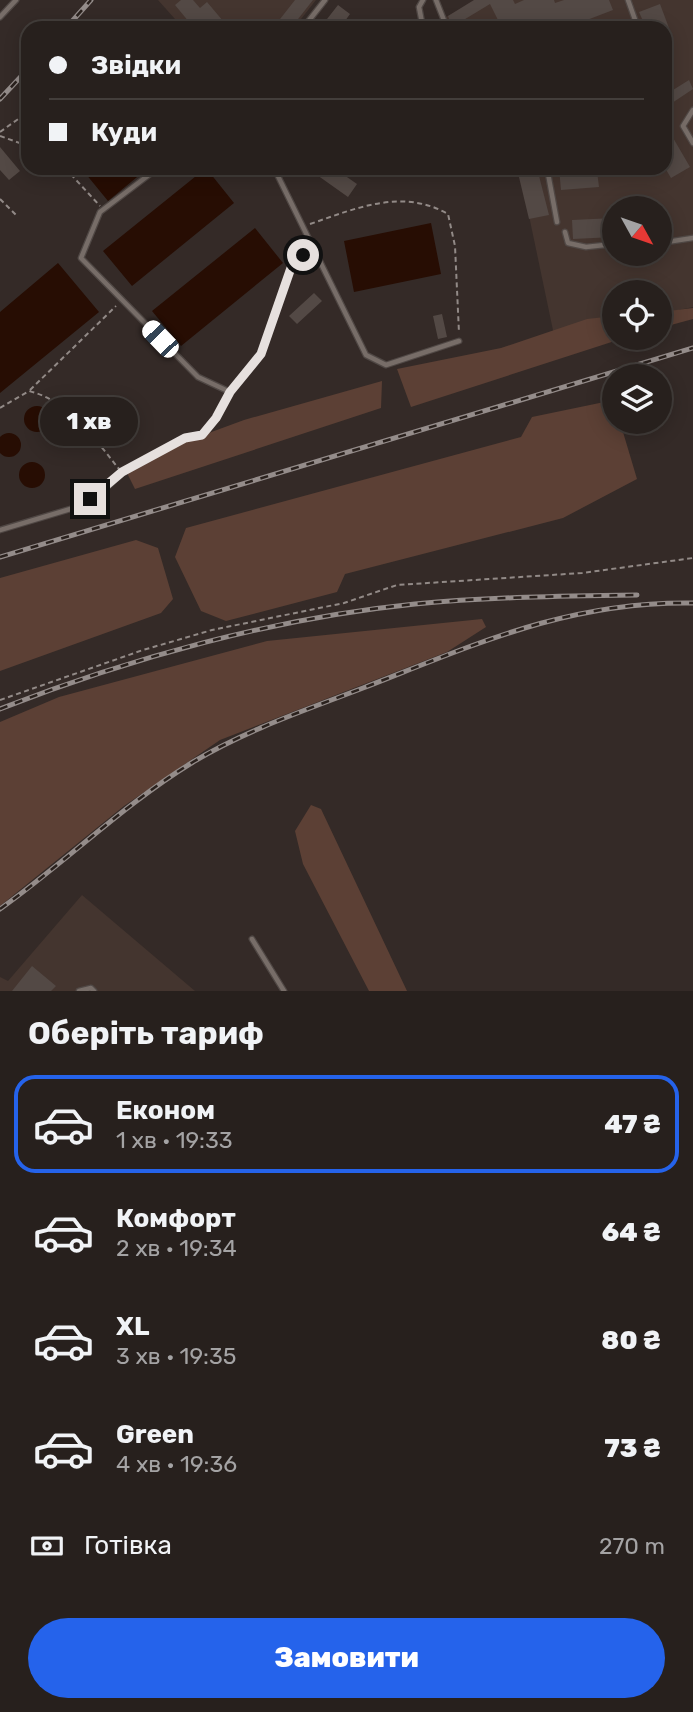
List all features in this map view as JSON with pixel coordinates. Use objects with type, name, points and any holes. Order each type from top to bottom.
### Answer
[{"type":"lane","points":[[0,17],[16,0]]},
{"type":"lane","points":[[308,21],[325,0]]},
{"type":"lane","points":[[422,21],[419,7],[423,0]]},
{"type":"lane","points":[[436,0],[444,21]]},
{"type":"lane","points":[[628,0],[636,21]]},
{"type":"lane","points":[[693,110],[683,126],[693,143]]},
{"type":"lane","points":[[149,175],[104,210],[81,258],[198,377],[230,392]]},
{"type":"lane","points":[[278,175],[366,355],[386,365],[459,341]]},
{"type":"lane","points":[[548,175],[557,222]]},
{"type":"lane","points":[[565,232],[568,243],[586,247],[602,245]]},
{"type":"lane","points":[[672,241],[693,238]]},
{"type":"lane","points":[[0,530],[77,507],[103,491],[122,472],[185,438],[202,435],[216,418],[230,392],[261,354],[292,265],[313,246]]},
{"type":"lane","points":[[252,939],[285,991]]},
{"type":"lane","points":[[79,991],[91,988],[94,991]]},
{"type":"path","points":[[21,118],[0,134],[21,143]]},
{"type":"path","points":[[72,175],[104,210]]},
{"type":"path","points":[[0,198],[16,215]]},
{"type":"path","points":[[303,226],[367,205],[396,201],[429,203],[448,214],[460,303],[459,341]]},
{"type":"path","points":[[0,408],[29,391],[62,355],[122,300]]},
{"type":"path","points":[[29,391],[46,395],[86,427],[122,472]]},
{"type":"path","points":[[0,700],[200,633],[344,603],[397,585],[582,573],[693,558]]},
{"type":"shaded area","points":[[158,0],[316,0],[300,21],[177,21]]},
{"type":"shaded area","points":[[479,0],[693,0],[693,307],[672,311],[672,280],[602,280],[602,325],[554,335],[520,175],[672,175],[672,21],[438,21]]},
{"type":"shaded area","points":[[87,175],[140,175],[108,201]]},
{"type":"shaded area","points":[[197,175],[212,175],[234,203],[132,286],[103,251]]},
{"type":"shaded area","points":[[431,223],[441,274],[354,292],[344,241]]},
{"type":"shaded area","points":[[255,228],[283,263],[181,346],[152,311]]},
{"type":"shaded area","points":[[58,263],[99,312],[0,393],[0,312]]},
{"type":"shaded area","points":[[693,308],[693,319],[672,325],[672,311]]},
{"type":"shaded area","points":[[602,317],[602,345],[411,407],[397,369],[501,348],[587,319]]},
{"type":"shaded area","points":[[382,381],[381,408],[135,489],[127,473],[187,441],[244,420]]},
{"type":"shaded area","points":[[602,402],[602,434],[624,434],[637,479],[563,518],[345,574],[337,592],[226,621],[201,611],[175,557],[186,528],[521,437],[532,417]]},
{"type":"shaded area","points":[[37,406],[46,410],[50,419],[46,428],[37,432],[28,428],[24,419],[28,410]]},
{"type":"shaded area","points":[[14,434],[20,440],[18,454],[9,457],[0,454],[0,436]]},
{"type":"shaded area","points":[[32,462],[41,466],[45,475],[41,484],[32,488],[23,484],[19,475],[23,466]]},
{"type":"shaded area","points":[[136,540],[158,548],[173,599],[161,613],[0,671],[0,578]]},
{"type":"shaded area","points":[[482,619],[486,627],[447,652],[220,740],[124,806],[0,906],[0,722],[59,697],[267,641]]},
{"type":"shaded area","points":[[311,805],[321,809],[407,991],[369,991],[303,864],[295,831]]},
{"type":"shaded area","points":[[82,895],[195,991],[0,991],[0,977],[8,981]]},
{"type":"building","points":[[181,0],[193,0],[200,8],[207,2],[223,21],[188,21],[175,5]]},
{"type":"building","points":[[295,0],[313,0],[296,21],[278,21]]},
{"type":"building","points":[[474,0],[513,0],[515,4],[524,0],[554,0],[555,3],[564,0],[609,0],[613,10],[584,21],[498,21],[490,4],[462,21],[450,21],[448,16]]},
{"type":"building","points":[[660,4],[666,21],[643,21],[639,12]]},
{"type":"building","points":[[338,5],[350,14],[345,21],[325,21]]},
{"type":"building","points":[[689,80],[693,89],[672,103],[672,91]]},
{"type":"building","points":[[672,136],[690,167],[671,178],[669,175],[672,175]]},
{"type":"building","points":[[0,147],[20,171],[9,180],[0,170]]},
{"type":"building","points":[[317,175],[344,175],[357,184],[348,197]]},
{"type":"building","points":[[518,175],[539,175],[549,215],[529,219]]},
{"type":"building","points":[[560,175],[598,175],[599,187],[561,190]]},
{"type":"building","points":[[602,219],[602,238],[573,239],[572,220]]},
{"type":"building","points":[[314,293],[322,301],[297,324],[289,316]]},
{"type":"building","points":[[442,314],[447,337],[438,339],[433,316]]},
{"type":"building","points":[[32,966],[56,986],[51,991],[12,991]]},
{"type":"railway","points":[[72,21],[91,0]]},
{"type":"railway","points":[[0,99],[21,76]]},
{"type":"railway","points":[[0,557],[693,348]]},
{"type":"railway","points":[[0,709],[49,690],[152,657],[309,619],[415,604],[526,597],[637,595]]},
{"type":"railway","points":[[0,909],[168,778],[255,730],[524,628],[605,609],[693,603]]},
{"type":"route","points":[[90,499],[103,491],[122,472],[168,450],[185,438],[202,435],[216,418],[230,392],[261,354],[292,265],[303,255]]}]
